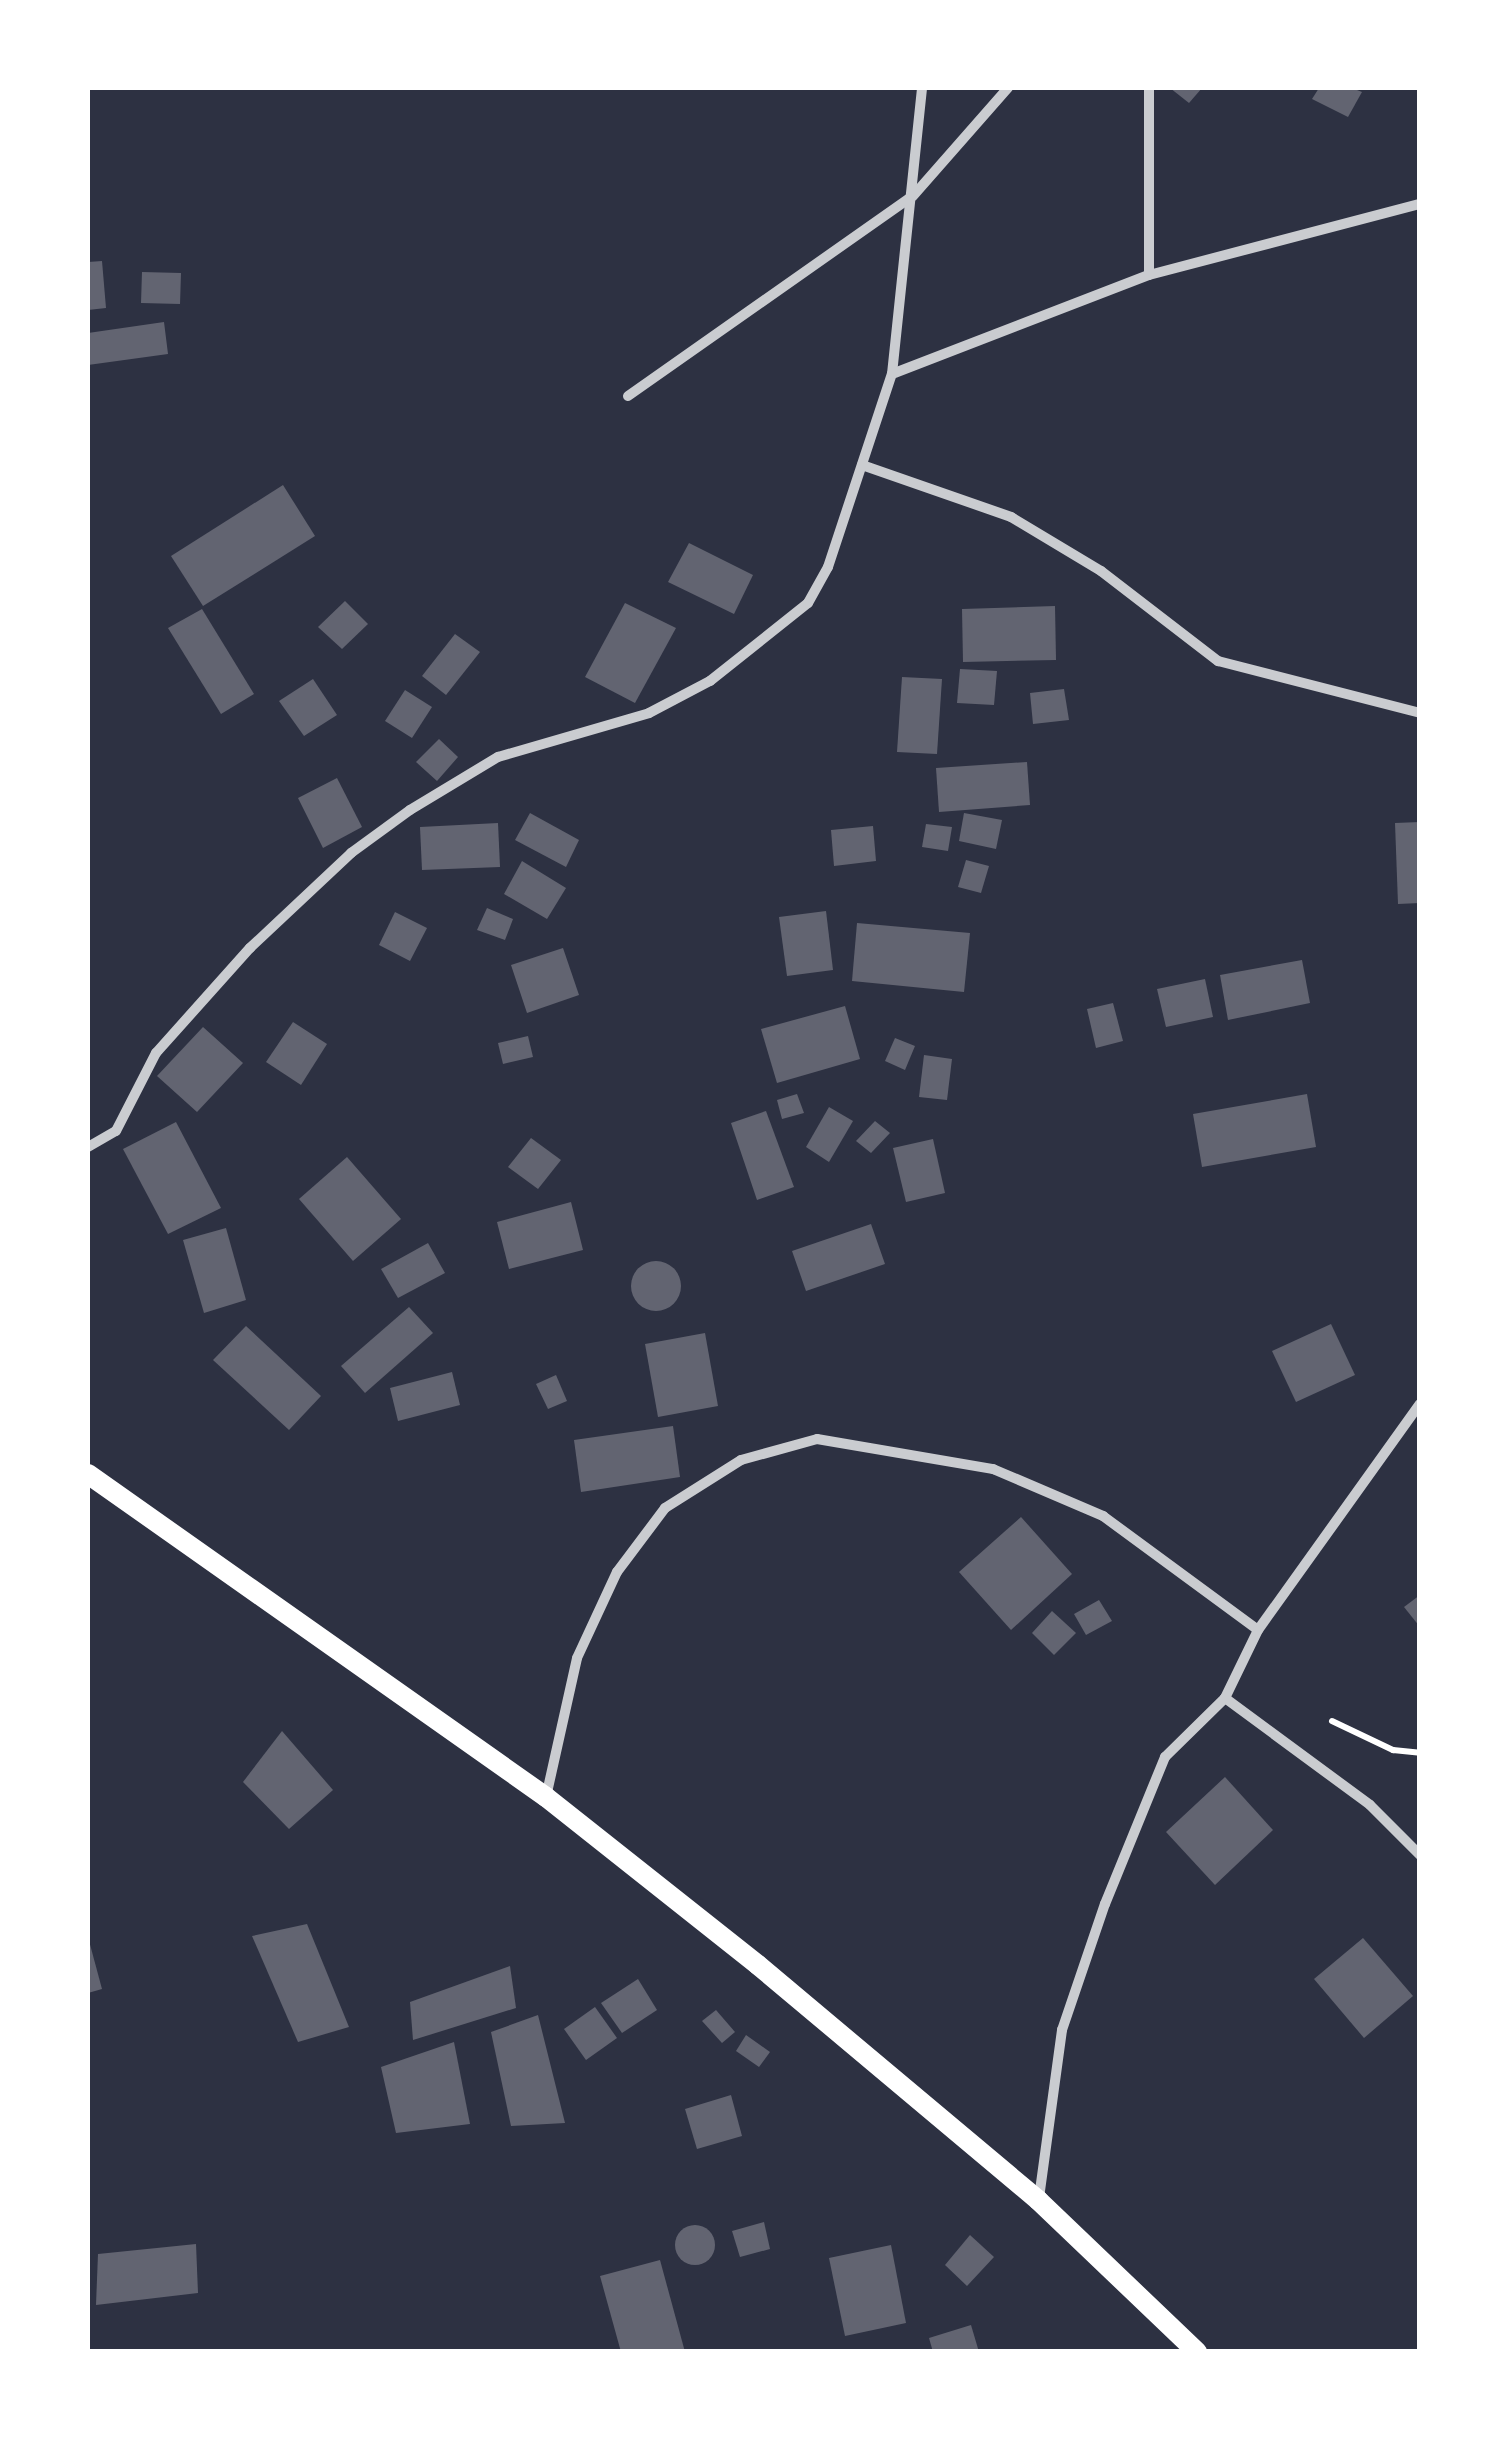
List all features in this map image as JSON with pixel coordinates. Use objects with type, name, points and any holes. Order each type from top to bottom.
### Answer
[{"type":"main road","points":[[88,1474],[546,1797],[758,1965],[1038,2200],[1197,2352]]},
{"type":"street","points":[[88,1147],[116,1130],[156,1053],[167,1040],[250,948],[351,852],[410,810],[498,757],[650,713],[710,681],[808,604],[828,567],[892,374],[914,196],[922,88]]},
{"type":"street","points":[[628,396],[914,196],[1008,88]]},
{"type":"street","points":[[1149,88],[1149,275]]},
{"type":"street","points":[[892,374],[1149,275],[1420,204]]},
{"type":"street","points":[[862,465],[1011,517],[1101,572],[1218,661],[1420,713]]},
{"type":"street","points":[[1038,2200],[1062,2030],[1105,1904],[1166,1757],[1225,1698],[1258,1630],[1420,1404]]},
{"type":"street","points":[[546,1797],[578,1658],[617,1572],[666,1508],[741,1460],[817,1439],[993,1469],[1103,1516],[1258,1630]]},
{"type":"street","points":[[1225,1698],[1370,1804],[1420,1855]]},
{"type":"building","points":[[1170,88],[1202,88],[1189,103]]},
{"type":"building","points":[[1319,88],[1352,88],[1362,92],[1348,117],[1312,99]]},
{"type":"building","points":[[102,261],[106,308],[88,310],[88,262]]},
{"type":"building","points":[[142,272],[181,273],[180,304],[141,303]]},
{"type":"building","points":[[164,322],[168,354],[88,365],[88,333]]},
{"type":"building","points":[[283,485],[315,536],[203,606],[171,556]]},
{"type":"building","points":[[689,543],[753,575],[734,614],[668,582]]},
{"type":"building","points":[[345,601],[368,624],[342,649],[318,627]]},
{"type":"building","points":[[625,603],[676,628],[635,703],[585,677]]},
{"type":"building","points":[[1055,606],[1056,660],[963,662],[962,609]]},
{"type":"building","points":[[202,609],[254,694],[221,714],[168,628]]},
{"type":"building","points":[[455,634],[480,652],[446,695],[422,676]]},
{"type":"building","points":[[960,669],[997,671],[994,705],[957,703]]},
{"type":"building","points":[[902,677],[942,679],[937,754],[897,752]]},
{"type":"building","points":[[313,679],[337,715],[304,736],[279,701]]},
{"type":"building","points":[[1064,689],[1069,720],[1033,724],[1030,693]]},
{"type":"building","points":[[405,690],[432,707],[412,738],[385,721]]},
{"type":"building","points":[[439,739],[458,757],[437,781],[416,762]]},
{"type":"building","points":[[1027,762],[1030,805],[939,812],[936,768]]},
{"type":"building","points":[[337,778],[362,827],[323,848],[298,798]]},
{"type":"building","points":[[530,813],[579,840],[566,867],[515,840]]},
{"type":"building","points":[[964,813],[1002,820],[996,849],[959,841]]},
{"type":"building","points":[[1420,822],[1420,903],[1398,904],[1395,823]]},
{"type":"building","points":[[498,823],[500,867],[422,870],[420,827]]},
{"type":"building","points":[[926,824],[952,827],[948,851],[922,847]]},
{"type":"building","points":[[873,826],[876,861],[834,866],[831,830]]},
{"type":"building","points":[[966,860],[989,866],[981,893],[958,887]]},
{"type":"building","points":[[522,861],[566,888],[547,919],[504,894]]},
{"type":"building","points":[[487,908],[513,919],[505,940],[477,930]]},
{"type":"building","points":[[826,911],[833,970],[787,976],[779,917]]},
{"type":"building","points":[[395,912],[427,928],[410,961],[379,945]]},
{"type":"building","points":[[857,923],[970,933],[964,992],[852,981]]},
{"type":"building","points":[[563,948],[579,995],[527,1013],[511,965]]},
{"type":"building","points":[[1302,960],[1310,1003],[1228,1020],[1220,975]]},
{"type":"building","points":[[1205,979],[1213,1017],[1166,1027],[1157,989]]},
{"type":"building","points":[[1113,1003],[1123,1041],[1096,1048],[1087,1009]]},
{"type":"building","points":[[845,1006],[860,1059],[777,1083],[761,1029]]},
{"type":"building","points":[[293,1022],[327,1044],[301,1085],[266,1062]]},
{"type":"building","points":[[203,1027],[243,1063],[197,1112],[157,1076]]},
{"type":"building","points":[[528,1036],[533,1057],[503,1064],[498,1043]]},
{"type":"building","points":[[895,1038],[915,1046],[905,1070],[885,1061]]},
{"type":"building","points":[[924,1055],[952,1059],[947,1100],[919,1097]]},
{"type":"building","points":[[797,1094],[804,1113],[782,1119],[777,1100]]},
{"type":"building","points":[[1307,1094],[1316,1147],[1202,1167],[1193,1114]]},
{"type":"building","points":[[829,1107],[853,1121],[829,1162],[806,1147]]},
{"type":"building","points":[[766,1111],[794,1187],[757,1200],[731,1123]]},
{"type":"building","points":[[875,1121],[890,1133],[871,1153],[856,1141]]},
{"type":"building","points":[[176,1122],[221,1208],[168,1234],[123,1149]]},
{"type":"building","points":[[531,1138],[561,1160],[538,1189],[508,1167]]},
{"type":"building","points":[[933,1139],[945,1193],[906,1202],[893,1148]]},
{"type":"building","points":[[347,1157],[401,1219],[353,1261],[299,1199]]},
{"type":"building","points":[[571,1202],[583,1250],[509,1269],[497,1222]]},
{"type":"building","points":[[871,1224],[885,1264],[806,1291],[792,1251]]},
{"type":"building","points":[[226,1228],[246,1300],[204,1313],[183,1240]]},
{"type":"building","points":[[428,1243],[445,1273],[398,1298],[381,1269]]},
{"type":"building","points":[[656,1261],[674,1268],[681,1286],[674,1304],[656,1311],[638,1304],[631,1286],[638,1268]]},
{"type":"building","points":[[409,1307],[433,1333],[365,1393],[341,1366]]},
{"type":"building","points":[[1331,1324],[1355,1375],[1296,1402],[1272,1351]]},
{"type":"building","points":[[246,1326],[321,1396],[289,1430],[213,1360]]},
{"type":"building","points":[[705,1333],[718,1406],[658,1417],[645,1344]]},
{"type":"building","points":[[452,1372],[460,1405],[398,1421],[390,1388]]},
{"type":"building","points":[[556,1375],[567,1401],[548,1409],[536,1384]]},
{"type":"building","points":[[673,1426],[680,1477],[581,1492],[574,1440]]},
{"type":"building","points":[[1021,1517],[1072,1574],[1011,1630],[959,1572]]},
{"type":"building","points":[[1420,1595],[1420,1627],[1404,1607]]},
{"type":"building","points":[[1099,1600],[1112,1621],[1086,1635],[1074,1614]]},
{"type":"building","points":[[1052,1611],[1076,1633],[1054,1655],[1032,1633]]},
{"type":"building","points":[[282,1731],[333,1790],[289,1829],[243,1782]]},
{"type":"building","points":[[1225,1777],[1273,1830],[1215,1885],[1166,1832]]},
{"type":"building","points":[[307,1924],[349,2027],[298,2042],[252,1936]]},
{"type":"building","points":[[88,1937],[102,1989],[88,1993]]},
{"type":"building","points":[[1363,1938],[1413,1996],[1364,2038],[1314,1979]]},
{"type":"building","points":[[510,1966],[516,2008],[413,2040],[410,2002]]},
{"type":"building","points":[[638,1979],[657,2010],[622,2033],[601,2003]]},
{"type":"building","points":[[595,2007],[617,2038],[586,2060],[564,2029]]},
{"type":"building","points":[[716,2010],[735,2032],[722,2043],[702,2021]]},
{"type":"building","points":[[538,2015],[565,2123],[511,2126],[491,2032]]},
{"type":"building","points":[[746,2035],[770,2052],[759,2067],[736,2051]]},
{"type":"building","points":[[454,2042],[470,2124],[396,2133],[381,2067]]},
{"type":"building","points":[[731,2095],[742,2136],[697,2149],[685,2109]]},
{"type":"building","points":[[764,2222],[770,2249],[740,2257],[732,2231]]},
{"type":"building","points":[[695,2225],[709,2231],[715,2245],[709,2259],[695,2265],[681,2259],[675,2245],[681,2231]]},
{"type":"building","points":[[970,2235],[994,2257],[967,2286],[945,2265]]},
{"type":"building","points":[[196,2244],[198,2293],[96,2305],[98,2254]]},
{"type":"building","points":[[891,2245],[906,2323],[845,2336],[829,2258]]},
{"type":"building","points":[[660,2260],[685,2352],[621,2352],[600,2276]]},
{"type":"building","points":[[971,2325],[979,2352],[933,2352],[929,2338]]}]
